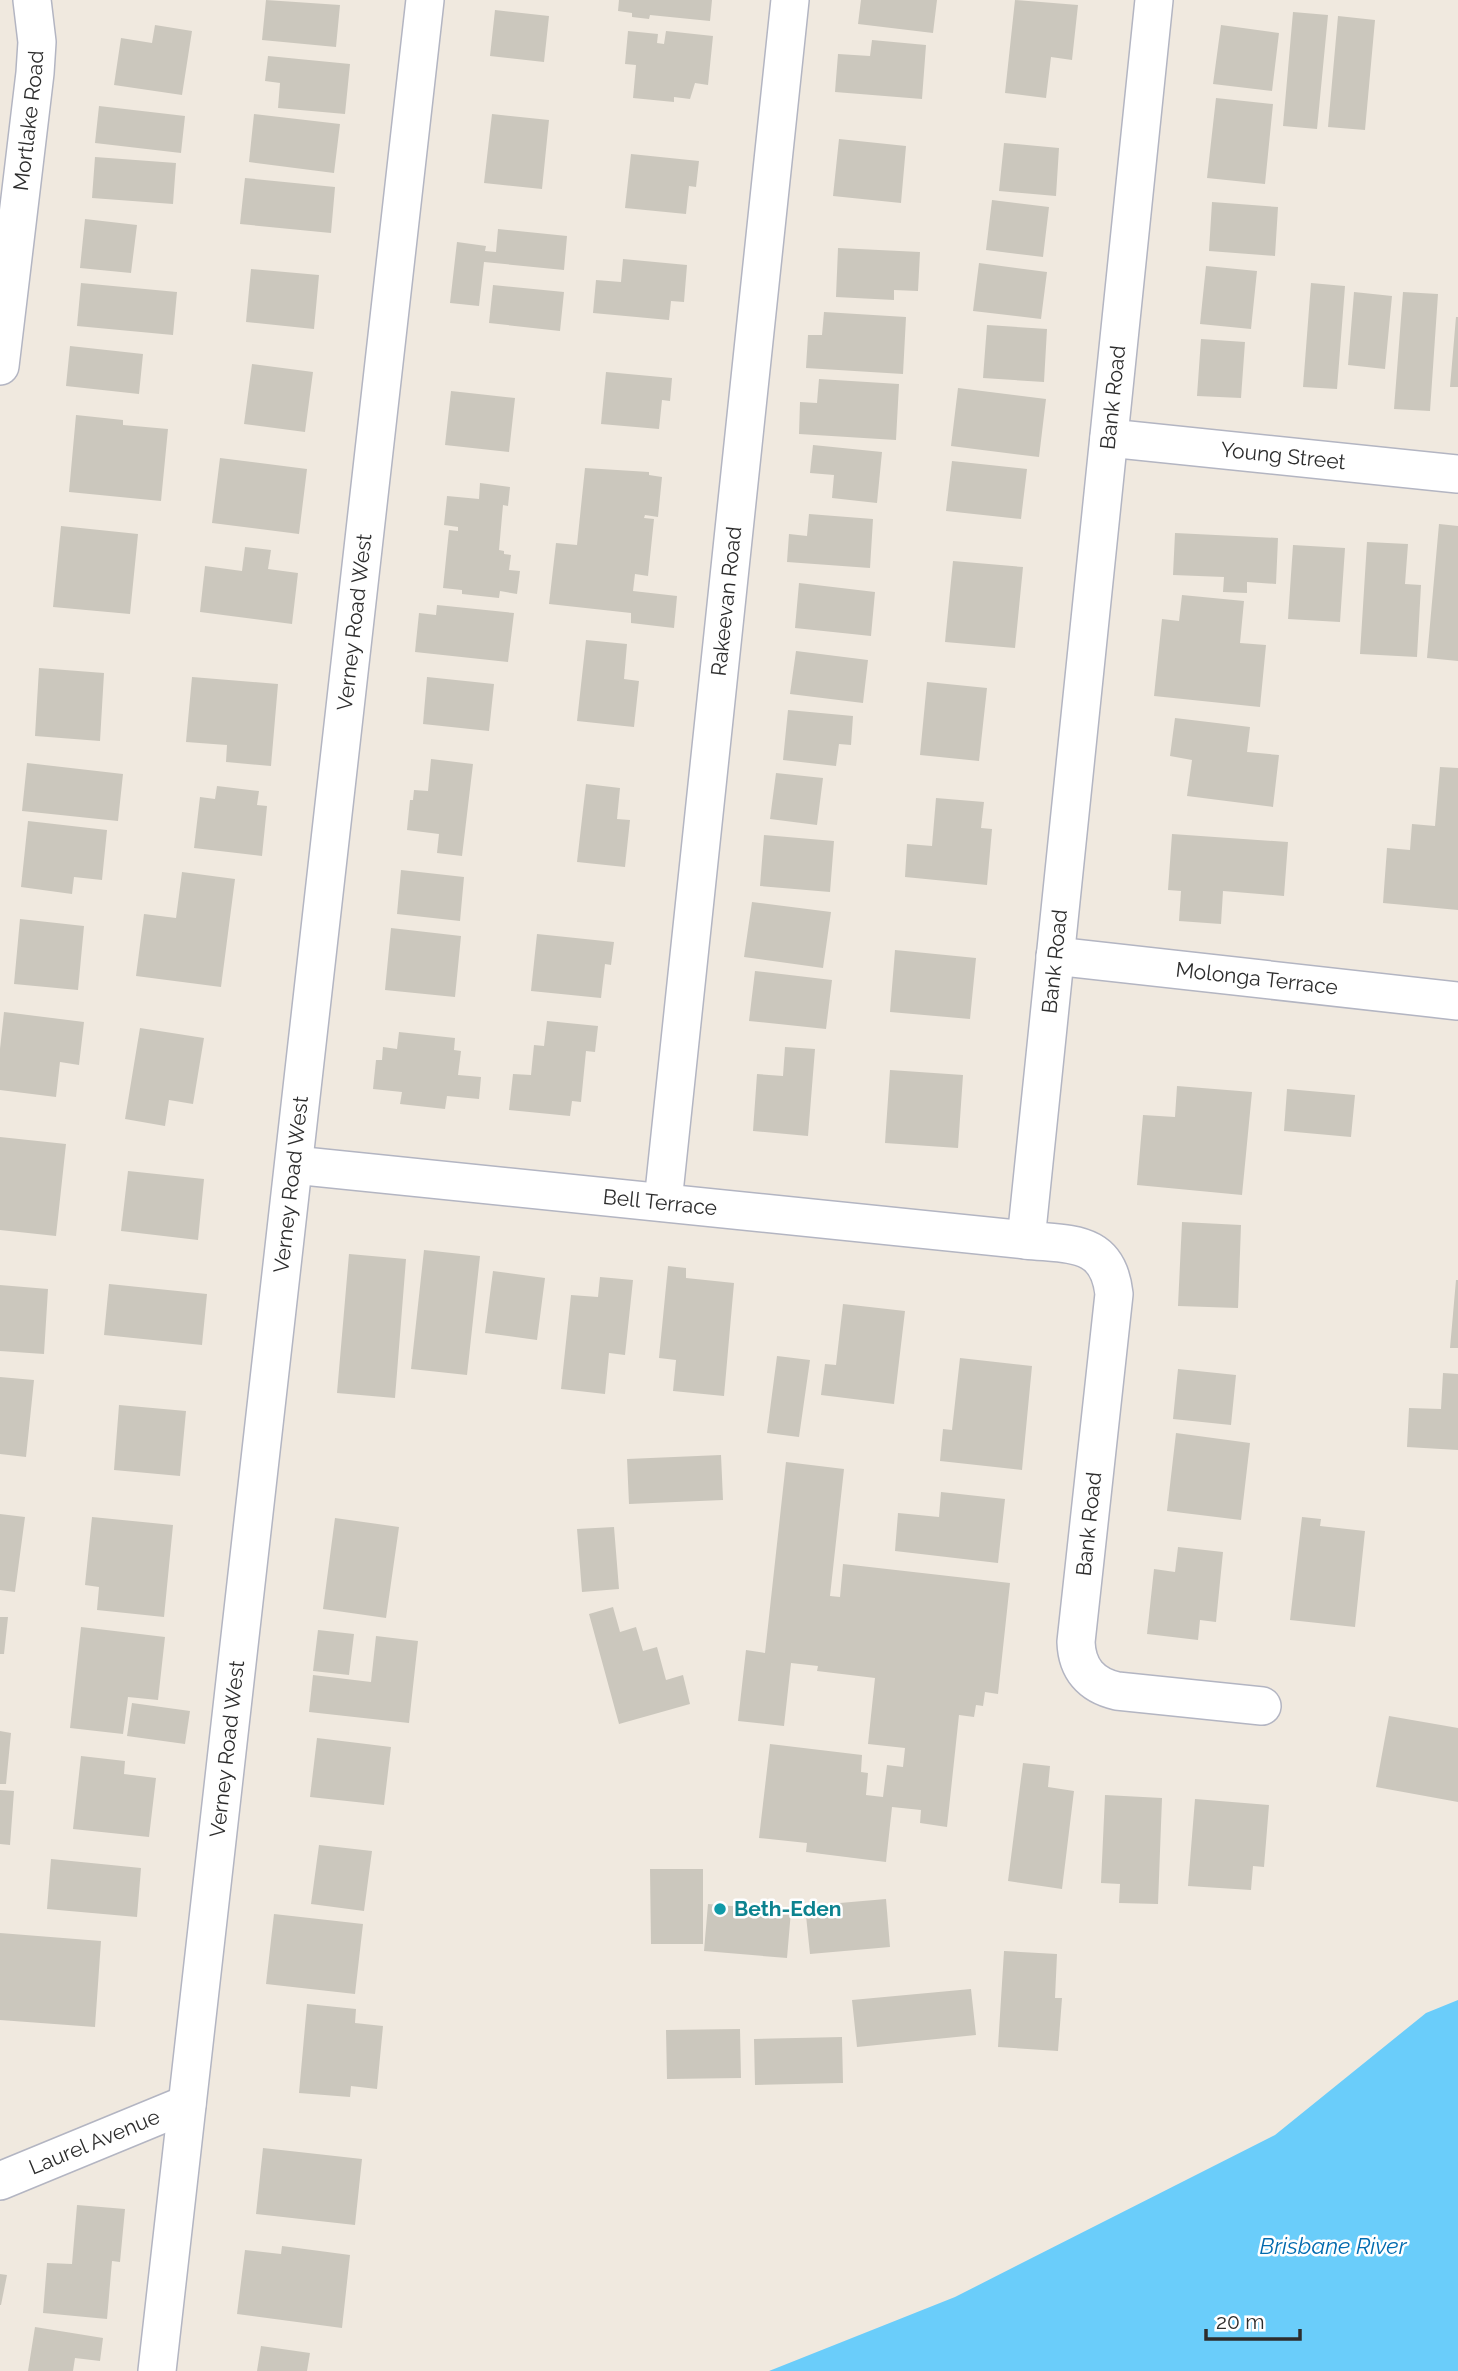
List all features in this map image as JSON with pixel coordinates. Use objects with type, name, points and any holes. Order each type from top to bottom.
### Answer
[{"type":"street","name":"Mortlake Road","points":[[0,366],[35,73],[37,42],[32,0]]},
{"type":"street","name":"Verney Road West","points":[[157,2371],[425,0]]},
{"type":"street","name":"Rakeevan Road","points":[[663,1202],[790,0]]},
{"type":"street","name":"Bank Road","points":[[1154,0],[1026,1240],[1087,1249],[1105,1262],[1111,1273],[1113,1305],[1076,1642],[1080,1666],[1096,1684],[1117,1691],[1262,1706]]},
{"type":"street","name":"Young Street","points":[[1110,438],[1458,474]]},
{"type":"street","name":"Molonga Terrace","points":[[1055,956],[1458,1001]]},
{"type":"street","name":"Bell Terrace","points":[[295,1166],[1026,1240]]},
{"type":"street","name":"Laurel Avenue","points":[[0,2181],[187,2104]]},
{"type":"water","name":"Brisbane River","points":[[1458,2000],[1458,2371],[769,2371],[955,2297],[1275,2135],[1426,2013]]},
{"type":"building","points":[[266,0],[340,5],[336,47],[262,40]]},
{"type":"building","points":[[619,0],[712,0],[710,21],[650,15],[649,19],[632,17],[632,13],[618,11]]},
{"type":"building","points":[[861,0],[937,0],[933,33],[858,24]]},
{"type":"building","points":[[1015,0],[1078,5],[1072,60],[1051,57],[1046,98],[1005,93]]},
{"type":"building","points":[[495,10],[549,16],[544,62],[490,56]]},
{"type":"building","points":[[1293,12],[1328,15],[1317,129],[1283,126]]},
{"type":"building","points":[[1338,16],[1375,20],[1365,130],[1328,127]]},
{"type":"building","points":[[155,25],[192,31],[182,95],[114,85],[121,38],[152,43]]},
{"type":"building","points":[[1221,25],[1279,33],[1272,91],[1213,84]]},
{"type":"building","points":[[628,31],[658,34],[657,43],[664,44],[666,31],[713,36],[708,85],[695,83],[690,99],[674,97],[674,102],[633,98],[636,65],[625,64]]},
{"type":"building","points":[[872,40],[926,45],[922,99],[835,92],[838,54],[870,56]]},
{"type":"building","points":[[268,56],[350,64],[345,114],[278,108],[280,83],[265,81]]},
{"type":"building","points":[[1216,98],[1273,104],[1265,184],[1207,178]]},
{"type":"building","points":[[99,106],[185,116],[181,153],[95,143]]},
{"type":"building","points":[[254,114],[340,124],[334,173],[249,162]]},
{"type":"building","points":[[492,114],[549,120],[542,189],[484,183]]},
{"type":"building","points":[[839,139],[906,146],[901,203],[833,196]]},
{"type":"building","points":[[1004,143],[1059,148],[1056,196],[999,191]]},
{"type":"building","points":[[631,154],[699,161],[696,187],[689,186],[686,214],[625,208]]},
{"type":"building","points":[[95,157],[176,163],[173,204],[92,198]]},
{"type":"building","points":[[245,178],[335,187],[331,233],[240,224]]},
{"type":"building","points":[[992,200],[1049,207],[1043,257],[986,250]]},
{"type":"building","points":[[1212,202],[1278,207],[1275,256],[1209,251]]},
{"type":"building","points":[[85,219],[137,225],[131,273],[80,268]]},
{"type":"building","points":[[498,229],[567,236],[564,270],[484,262],[479,306],[450,303],[457,242],[486,246],[485,251],[496,252]]},
{"type":"building","points":[[838,248],[920,252],[918,291],[894,290],[894,300],[836,297]]},
{"type":"building","points":[[623,259],[687,265],[684,302],[671,301],[669,320],[593,313],[596,280],[621,282]]},
{"type":"building","points":[[979,263],[1047,272],[1041,319],[973,311]]},
{"type":"building","points":[[1206,266],[1257,271],[1251,329],[1200,324]]},
{"type":"building","points":[[251,269],[319,275],[314,329],[246,322]]},
{"type":"building","points":[[81,283],[177,292],[173,335],[77,326]]},
{"type":"building","points":[[1311,283],[1345,286],[1337,389],[1303,387]]},
{"type":"building","points":[[493,285],[564,292],[560,331],[489,323]]},
{"type":"building","points":[[1354,292],[1392,296],[1385,369],[1348,365]]},
{"type":"building","points":[[1403,292],[1438,294],[1430,411],[1394,409]]},
{"type":"building","points":[[824,312],[906,317],[903,374],[806,368],[808,335],[822,335]]},
{"type":"building","points":[[1456,317],[1458,387],[1450,387]]},
{"type":"building","points":[[987,325],[1047,329],[1044,382],[983,378]]},
{"type":"building","points":[[1201,339],[1245,342],[1241,398],[1197,396]]},
{"type":"building","points":[[70,346],[143,354],[139,394],[66,386]]},
{"type":"building","points":[[252,364],[313,372],[305,432],[244,424]]},
{"type":"building","points":[[606,372],[672,378],[670,401],[662,400],[659,429],[601,424]]},
{"type":"building","points":[[819,379],[899,384],[896,440],[799,434],[800,402],[817,403]]},
{"type":"building","points":[[958,388],[1046,399],[1039,457],[951,446]]},
{"type":"building","points":[[451,391],[515,398],[509,452],[445,445]]},
{"type":"building","points":[[76,415],[123,420],[123,425],[168,429],[161,501],[69,492]]},
{"type":"building","points":[[813,445],[882,452],[877,503],[832,498],[834,475],[810,473]]},
{"type":"building","points":[[220,458],[307,469],[299,534],[212,523]]},
{"type":"building","points":[[952,461],[1027,469],[1021,519],[946,511]]},
{"type":"building","points":[[585,468],[649,472],[649,475],[662,477],[658,517],[645,515],[644,518],[654,519],[648,576],[635,574],[633,591],[677,596],[674,628],[631,623],[631,613],[549,604],[556,543],[577,545]]},
{"type":"building","points":[[480,483],[510,487],[508,506],[503,505],[499,550],[511,555],[509,570],[520,571],[517,594],[500,591],[499,598],[462,594],[462,590],[443,588],[449,530],[458,531],[458,527],[444,525],[447,496],[479,499]]},
{"type":"building","points":[[809,514],[873,519],[870,568],[787,562],[789,534],[807,536]]},
{"type":"building","points":[[1439,524],[1458,526],[1458,661],[1427,658]]},
{"type":"building","points":[[61,526],[138,534],[130,614],[53,607]]},
{"type":"building","points":[[1175,533],[1278,538],[1276,584],[1247,582],[1247,593],[1223,592],[1224,577],[1173,575]]},
{"type":"building","points":[[1367,542],[1408,544],[1405,584],[1421,585],[1417,657],[1360,654]]},
{"type":"building","points":[[1293,545],[1345,548],[1340,622],[1288,619]]},
{"type":"building","points":[[245,547],[271,550],[268,569],[298,573],[292,624],[200,612],[205,566],[242,571]]},
{"type":"building","points":[[953,561],[1023,567],[1015,648],[945,642]]},
{"type":"building","points":[[799,583],[875,592],[871,636],[795,628]]},
{"type":"building","points":[[1182,595],[1244,601],[1240,643],[1266,645],[1260,707],[1154,696],[1162,619],[1179,621]]},
{"type":"building","points":[[437,605],[514,613],[508,662],[415,652],[419,613],[436,615]]},
{"type":"building","points":[[586,640],[627,644],[624,679],[639,681],[634,727],[577,721]]},
{"type":"building","points":[[796,651],[868,660],[863,703],[790,694]]},
{"type":"building","points":[[39,668],[104,673],[100,741],[35,736]]},
{"type":"building","points":[[192,677],[278,684],[271,766],[226,762],[227,745],[186,742]]},
{"type":"building","points":[[427,677],[494,684],[489,731],[423,724]]},
{"type":"building","points":[[927,682],[987,688],[979,761],[920,755]]},
{"type":"building","points":[[788,710],[853,716],[851,745],[839,744],[836,766],[783,760]]},
{"type":"building","points":[[1175,718],[1250,727],[1247,752],[1279,755],[1273,807],[1187,796],[1192,760],[1170,756]]},
{"type":"building","points":[[431,759],[473,764],[462,856],[437,853],[439,834],[407,830],[410,800],[413,800],[414,790],[428,791]]},
{"type":"building","points":[[27,763],[123,774],[118,821],[22,811]]},
{"type":"building","points":[[1440,767],[1458,768],[1458,910],[1383,903],[1387,848],[1410,850],[1412,824],[1435,826]]},
{"type":"building","points":[[776,773],[823,778],[817,825],[770,819]]},
{"type":"building","points":[[586,784],[620,788],[617,819],[630,820],[625,867],[577,862]]},
{"type":"building","points":[[217,786],[259,791],[257,805],[267,806],[262,856],[194,848],[200,797],[215,799]]},
{"type":"building","points":[[936,798],[984,802],[981,828],[992,829],[987,885],[905,877],[907,844],[932,846]]},
{"type":"building","points":[[28,821],[107,830],[102,880],[74,877],[72,894],[21,887]]},
{"type":"building","points":[[1172,834],[1288,842],[1284,896],[1223,891],[1221,924],[1179,921],[1181,891],[1168,890]]},
{"type":"building","points":[[764,835],[834,841],[830,892],[760,886]]},
{"type":"building","points":[[401,870],[464,877],[460,921],[397,914]]},
{"type":"building","points":[[182,872],[235,879],[221,987],[136,976],[144,914],[176,918]]},
{"type":"building","points":[[752,902],[831,912],[823,968],[744,957]]},
{"type":"building","points":[[20,919],[84,926],[78,990],[14,984]]},
{"type":"building","points":[[391,928],[461,936],[455,997],[385,990]]},
{"type":"building","points":[[537,934],[614,942],[611,965],[605,964],[601,998],[531,991]]},
{"type":"building","points":[[895,950],[976,958],[970,1019],[890,1012]]},
{"type":"building","points":[[755,971],[832,980],[826,1029],[749,1021]]},
{"type":"building","points":[[4,1012],[84,1022],[79,1065],[60,1062],[56,1097],[0,1090]]},
{"type":"building","points":[[547,1021],[598,1026],[595,1052],[586,1051],[581,1102],[572,1101],[570,1116],[509,1110],[513,1074],[531,1075],[534,1045],[544,1046]]},
{"type":"building","points":[[140,1028],[204,1038],[193,1104],[169,1100],[165,1126],[125,1119]]},
{"type":"building","points":[[399,1032],[455,1038],[454,1050],[461,1051],[458,1075],[481,1077],[479,1099],[447,1096],[445,1109],[400,1104],[402,1092],[373,1089],[376,1060],[382,1060],[383,1047],[397,1049]]},
{"type":"building","points":[[785,1047],[815,1049],[808,1136],[753,1131],[757,1074],[783,1076]]},
{"type":"building","points":[[890,1070],[963,1075],[958,1148],[885,1143]]},
{"type":"building","points":[[1177,1086],[1252,1092],[1242,1195],[1137,1185],[1143,1115],[1175,1117]]},
{"type":"building","points":[[1287,1089],[1355,1095],[1351,1137],[1284,1131]]},
{"type":"building","points":[[0,1137],[66,1144],[56,1236],[0,1230]]},
{"type":"building","points":[[128,1171],[204,1179],[198,1240],[121,1231]]},
{"type":"building","points":[[1182,1222],[1241,1225],[1238,1308],[1178,1306]]},
{"type":"building","points":[[424,1250],[480,1256],[467,1375],[411,1369]]},
{"type":"building","points":[[349,1254],[406,1259],[395,1398],[337,1393]]},
{"type":"building","points":[[668,1266],[686,1268],[686,1278],[734,1283],[724,1396],[673,1391],[676,1360],[659,1358]]},
{"type":"building","points":[[493,1271],[545,1278],[537,1340],[485,1333]]},
{"type":"building","points":[[600,1277],[633,1280],[625,1355],[609,1353],[605,1394],[561,1389],[571,1295],[598,1297]]},
{"type":"building","points":[[1456,1280],[1458,1348],[1450,1348]]},
{"type":"building","points":[[109,1284],[207,1294],[202,1345],[104,1335]]},
{"type":"building","points":[[0,1285],[48,1289],[44,1354],[0,1351]]},
{"type":"building","points":[[843,1304],[905,1311],[894,1404],[821,1395],[825,1364],[836,1365]]},
{"type":"building","points":[[777,1356],[810,1360],[799,1437],[767,1433]]},
{"type":"building","points":[[960,1358],[1032,1366],[1022,1470],[940,1461],[943,1429],[952,1430]]},
{"type":"building","points":[[1178,1369],[1236,1375],[1231,1425],[1173,1419]]},
{"type":"building","points":[[1443,1373],[1458,1374],[1458,1450],[1407,1447],[1409,1408],[1441,1409]]},
{"type":"building","points":[[0,1377],[34,1380],[26,1457],[0,1454]]},
{"type":"building","points":[[119,1405],[186,1411],[180,1476],[114,1470]]},
{"type":"building","points":[[1176,1433],[1250,1443],[1241,1520],[1167,1511]]},
{"type":"building","points":[[721,1455],[723,1500],[629,1504],[627,1459]]},
{"type":"building","name":"Beth-Eden","points":[[786,1462],[844,1469],[830,1596],[840,1597],[843,1564],[1010,1583],[998,1694],[985,1692],[983,1706],[976,1705],[974,1717],[959,1715],[947,1827],[920,1823],[921,1810],[892,1807],[886,1862],[806,1852],[807,1843],[759,1838],[770,1744],[862,1755],[861,1772],[868,1773],[866,1795],[883,1797],[887,1765],[903,1767],[905,1748],[868,1744],[875,1678],[817,1671],[818,1666],[791,1663],[784,1726],[738,1721],[746,1650],[765,1653]]},
{"type":"building","points":[[941,1492],[1005,1499],[998,1563],[895,1551],[898,1513],[939,1517]]},
{"type":"building","points":[[0,1514],[25,1517],[15,1592],[0,1590]]},
{"type":"building","points":[[92,1517],[173,1525],[164,1617],[97,1610],[99,1587],[85,1585]]},
{"type":"building","points":[[1302,1517],[1321,1519],[1320,1526],[1365,1531],[1355,1627],[1290,1620]]},
{"type":"building","points":[[335,1518],[399,1527],[386,1618],[323,1609]]},
{"type":"building","points":[[614,1527],[619,1589],[582,1592],[577,1529]]},
{"type":"building","points":[[1178,1547],[1223,1552],[1216,1622],[1200,1620],[1198,1640],[1147,1634],[1154,1569],[1175,1572]]},
{"type":"building","points":[[613,1607],[620,1632],[636,1627],[643,1651],[657,1647],[666,1680],[683,1675],[690,1704],[619,1724],[589,1614]]},
{"type":"building","points":[[0,1617],[8,1617],[4,1654],[0,1654]]},
{"type":"building","points":[[81,1627],[165,1637],[158,1700],[128,1697],[123,1734],[70,1728]]},
{"type":"building","points":[[318,1630],[354,1634],[349,1675],[313,1671]]},
{"type":"building","points":[[376,1636],[418,1641],[409,1723],[309,1712],[313,1675],[371,1682]]},
{"type":"building","points":[[132,1703],[190,1711],[185,1744],[127,1736]]},
{"type":"building","points":[[1389,1716],[1458,1728],[1458,1802],[1376,1787]]},
{"type":"building","points":[[0,1731],[11,1733],[6,1784],[0,1784]]},
{"type":"building","points":[[317,1738],[391,1747],[384,1805],[310,1797]]},
{"type":"building","points":[[81,1756],[125,1761],[124,1774],[156,1778],[149,1837],[73,1829]]},
{"type":"building","points":[[1023,1763],[1050,1766],[1048,1787],[1074,1791],[1062,1889],[1008,1881]]},
{"type":"building","points":[[0,1790],[14,1791],[10,1845],[0,1844]]},
{"type":"building","points":[[1105,1795],[1162,1798],[1158,1904],[1119,1903],[1120,1884],[1101,1883]]},
{"type":"building","points":[[1195,1799],[1269,1805],[1264,1867],[1253,1866],[1251,1890],[1188,1886]]},
{"type":"building","points":[[319,1845],[372,1851],[364,1911],[311,1904]]},
{"type":"building","points":[[51,1859],[141,1868],[137,1917],[47,1909]]},
{"type":"building","points":[[650,1869],[703,1869],[703,1944],[651,1944]]},
{"type":"building","points":[[886,1899],[890,1947],[810,1954],[805,1906]]},
{"type":"building","points":[[708,1904],[791,1911],[787,1958],[704,1951]]},
{"type":"building","points":[[274,1914],[363,1924],[355,1994],[266,1984]]},
{"type":"building","points":[[0,1933],[101,1941],[95,2027],[0,2020]]},
{"type":"building","points":[[1004,1951],[1057,1954],[1055,1998],[1062,1998],[1058,2051],[998,2047]]},
{"type":"building","points":[[971,1989],[976,2035],[857,2047],[852,2000]]},
{"type":"building","points":[[307,2004],[356,2009],[355,2023],[383,2026],[377,2089],[351,2086],[350,2097],[299,2093]]},
{"type":"building","points":[[740,2029],[741,2078],[667,2079],[666,2030]]},
{"type":"building","points":[[842,2037],[843,2083],[755,2085],[754,2039]]},
{"type":"building","points":[[263,2148],[362,2159],[355,2225],[256,2214]]},
{"type":"building","points":[[77,2205],[125,2209],[120,2262],[112,2261],[107,2319],[43,2313],[47,2263],[72,2264]]},
{"type":"building","points":[[282,2246],[350,2255],[342,2328],[237,2314],[245,2250],[281,2254]]},
{"type":"building","points":[[0,2274],[7,2275],[1,2305],[0,2305]]},
{"type":"building","points":[[35,2327],[103,2338],[100,2361],[75,2358],[73,2371],[28,2371]]},
{"type":"building","points":[[261,2346],[310,2353],[307,2371],[257,2371]]},
{"type":"place","name":"Beth-Eden","points":[[720,1909]]}]
